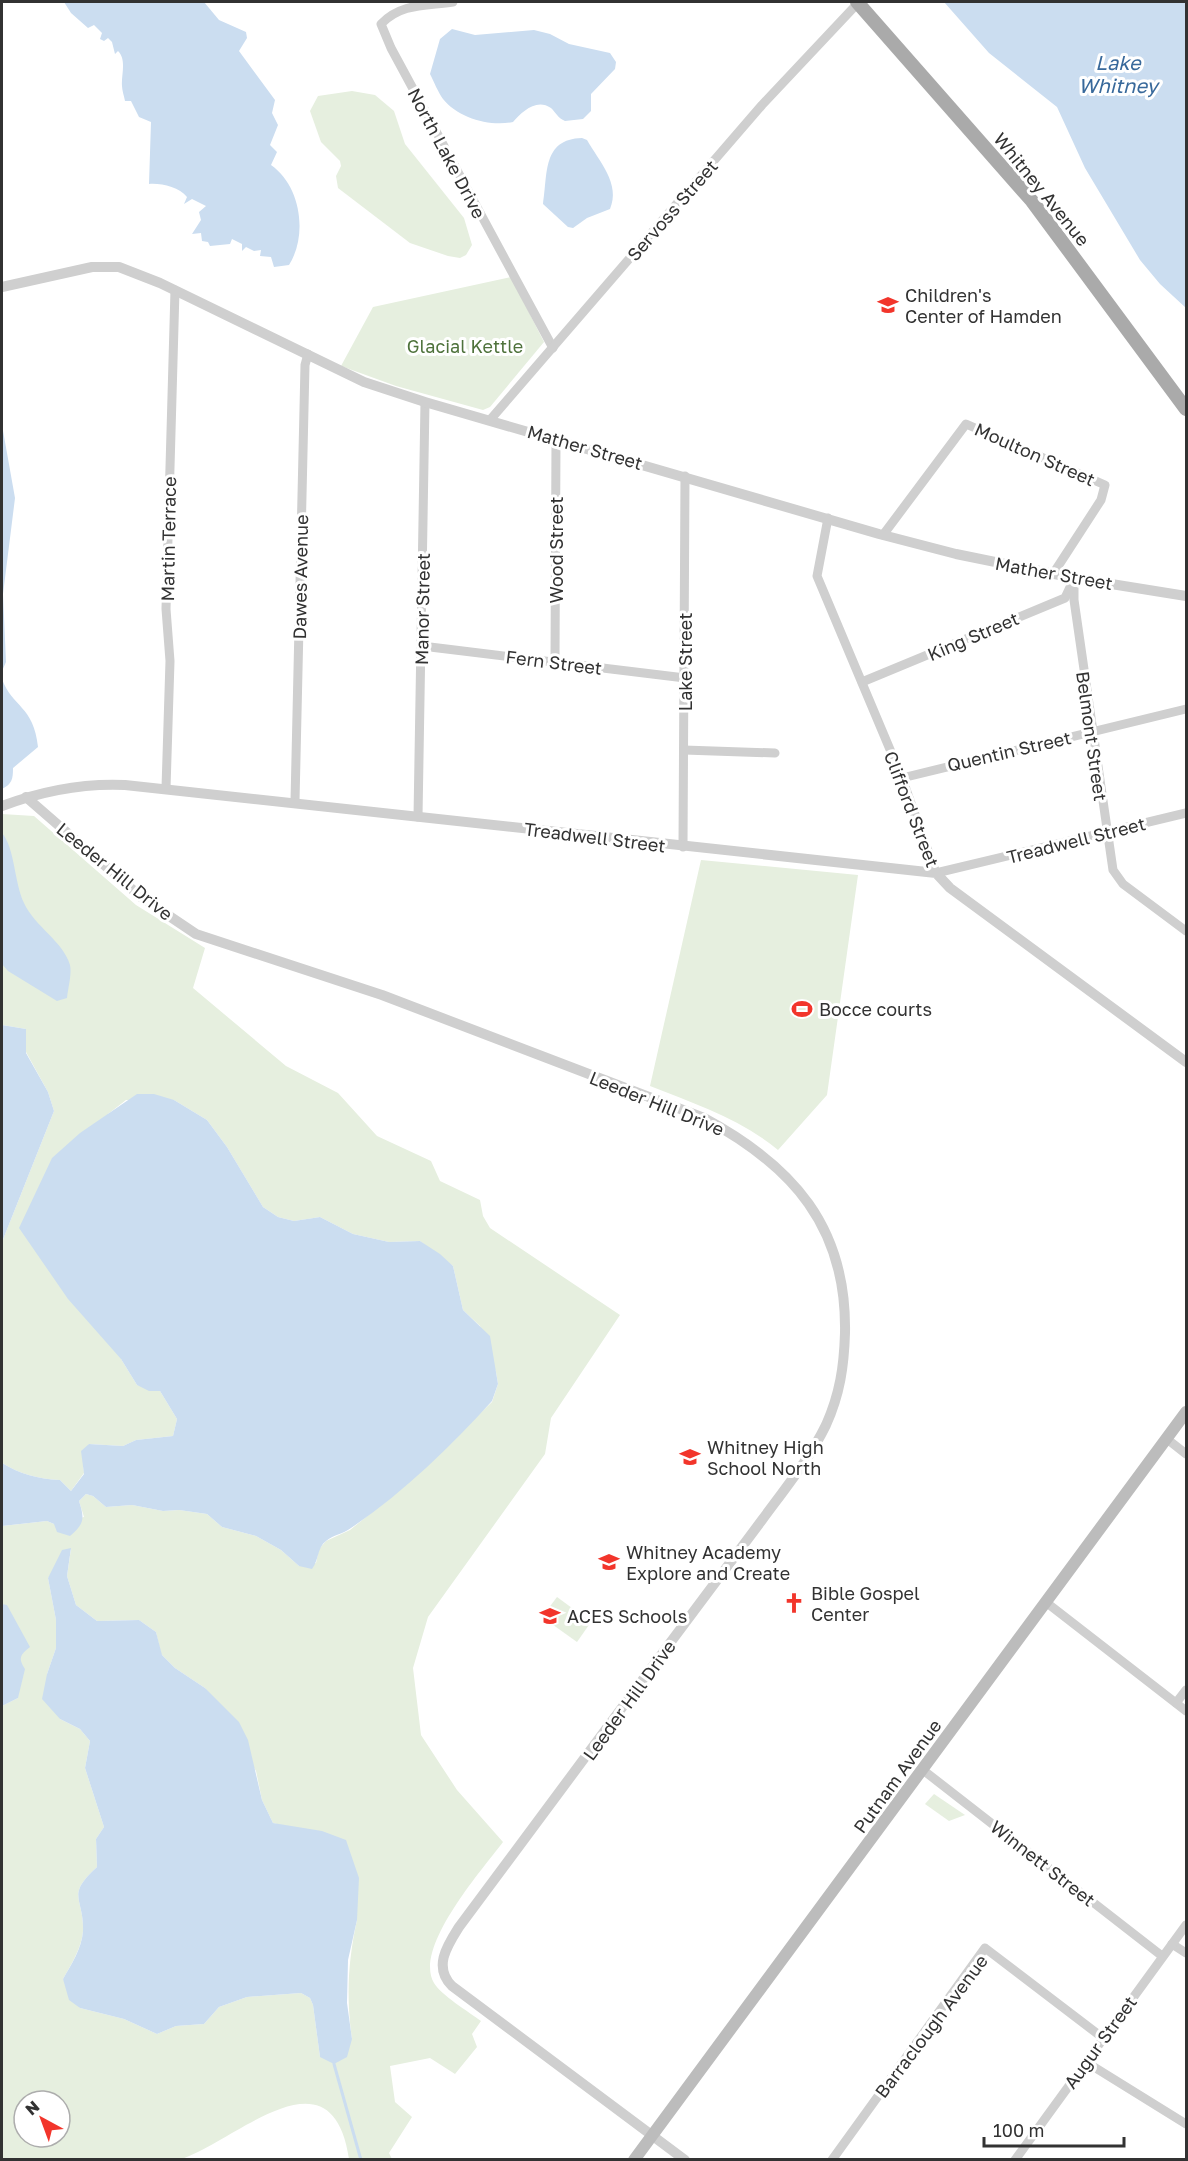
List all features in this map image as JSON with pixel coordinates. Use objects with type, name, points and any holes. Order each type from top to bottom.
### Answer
[{"type":"main road","name":"Whitney Avenue","points":[[858,2],[1032,201],[1186,409]]},
{"type":"main road","name":"Putnam Avenue","points":[[634,2160],[1186,1412]]},
{"type":"street","name":"North Lake Drive","points":[[453,2],[406,7],[392,13],[381,24],[390,48],[553,348]]},
{"type":"street","name":"Servoss Street","points":[[490,420],[762,105],[858,2]]},
{"type":"street","name":"Mather Street","points":[[2,287],[104,266],[131,271],[364,382],[425,402],[884,535],[1001,565],[1186,596]]},
{"type":"street","name":"Martin Terrace","points":[[166,788],[170,661],[166,609],[175,290]]},
{"type":"street","name":"Dawes Avenue","points":[[296,801],[305,365],[308,354]]},
{"type":"street","name":"Manor Street","points":[[418,817],[425,402]]},
{"type":"street","name":"Moulton Street","points":[[884,535],[966,424],[1105,485],[1101,500],[1053,574]]},
{"type":"street","name":"Wood Street","points":[[555,662],[556,439]]},
{"type":"street","name":"Lake Street","points":[[683,847],[685,476]]},
{"type":"street","name":"Clifford Street","points":[[828,518],[817,576],[902,778],[936,873],[960,895],[1186,1062]]},
{"type":"street","name":"King Street","points":[[862,682],[1065,598],[1074,578]]},
{"type":"street","name":"Belmont Street","points":[[1074,578],[1074,600],[1106,832],[1118,879],[1186,931]]},
{"type":"street","name":"Fern Street","points":[[422,646],[685,678]]},
{"type":"street","name":"Quentin Street","points":[[902,778],[1186,709]]},
{"type":"street","points":[[684,750],[775,753]]},
{"type":"street","name":"Treadwell Street","points":[[2,806],[26,797],[88,784],[166,788],[296,801],[683,847],[936,873],[1186,813]]},
{"type":"street","name":"Leeder Hill Drive","points":[[26,797],[141,897],[196,934],[382,995],[704,1118],[726,1130],[758,1150],[783,1173],[806,1199],[828,1238],[841,1279],[845,1308],[844,1370],[825,1427],[772,1507],[459,1927],[442,1960],[445,1979],[452,1986],[685,2160]]},
{"type":"street","points":[[1167,1439],[1186,1454]]},
{"type":"street","points":[[1047,1603],[1186,1711]]},
{"type":"street","points":[[1176,1703],[1186,1690]]},
{"type":"street","name":"Winnett Street","points":[[923,1770],[1162,1956]]},
{"type":"street","name":"Augur Street","points":[[1015,2160],[1186,1925]]},
{"type":"street","points":[[1172,1944],[1186,1953]]},
{"type":"street","name":"Barraclough Avenue","points":[[832,2160],[985,1948],[1103,2038]]},
{"type":"street","points":[[1086,2062],[1186,2124]]},
{"type":"green space","points":[[352,91],[375,95],[394,111],[405,144],[464,218],[472,245],[466,255],[460,258],[448,256],[410,243],[338,188],[336,176],[341,166],[340,161],[321,142],[310,111],[318,96]]},
{"type":"green space","name":"Glacial Kettle","points":[[511,277],[544,342],[490,407],[483,410],[396,386],[341,366],[373,307]]},
{"type":"green space","points":[[2,814],[34,816],[136,905],[205,948],[193,988],[286,1066],[338,1093],[377,1136],[431,1161],[440,1181],[480,1200],[483,1216],[490,1228],[620,1315],[551,1418],[545,1454],[428,1617],[413,1668],[421,1735],[457,1790],[503,1842],[466,1890],[441,1930],[433,1950],[430,1968],[434,1983],[438,1988],[481,2021],[472,2034],[477,2047],[455,2074],[430,2058],[390,2066],[395,2102],[412,2117],[389,2153],[392,2159],[349,2159],[339,2125],[323,2108],[303,2104],[279,2109],[181,2159],[2,2159],[2,1706],[18,1698],[20,1655],[7,1606],[2,1604],[2,1526],[47,1521],[54,1524],[84,1517],[79,1501],[86,1494],[93,1496],[106,1507],[132,1505],[163,1511],[179,1510],[207,1514],[222,1527],[256,1536],[281,1550],[299,1566],[316,1563],[319,1549],[326,1541],[350,1530],[397,1492],[492,1402],[498,1384],[480,1326],[463,1310],[453,1266],[420,1241],[389,1242],[353,1234],[320,1217],[294,1221],[278,1217],[263,1207],[227,1147],[207,1120],[174,1100],[126,1100],[108,1114],[121,1359],[137,1385],[160,1391],[177,1419],[173,1436],[136,1440],[123,1446],[89,1444],[83,1464],[84,1473],[71,1491],[60,1480],[30,1475],[2,1463],[2,1242],[54,1111],[48,1092],[26,1052],[26,1029],[2,1025]],"holes":[[[71,1549],[67,1576],[76,1605],[97,1621],[139,1620],[156,1632],[161,1654],[175,1668],[205,1688],[256,1771],[262,1800],[273,1823],[297,1829],[357,1920],[349,1979],[352,2039],[320,2057],[313,2005],[310,1998],[301,1993],[247,1997],[219,2007],[204,2024],[176,2026],[157,2034],[124,2019],[80,2008],[63,1979],[81,1943],[83,1920],[78,1897],[79,1891],[81,1884],[97,1867],[96,1839],[104,1827],[85,1768],[90,1741],[80,1729],[60,1719],[47,1674],[56,1648],[56,1620],[48,1578]]]},
{"type":"green space","points":[[701,860],[858,875],[827,1095],[778,1150],[749,1129],[733,1121],[650,1086]]},
{"type":"green space","points":[[557,1597],[591,1622],[577,1642],[542,1617]]},
{"type":"green space","points":[[934,1794],[965,1815],[949,1821],[925,1804]]},
{"type":"water","points":[[64,2],[204,2],[219,20],[246,32],[247,38],[239,51],[275,100],[272,113],[278,125],[270,145],[277,152],[271,165],[289,185],[298,212],[300,226],[298,240],[289,265],[274,267],[271,257],[260,256],[261,250],[254,251],[246,247],[242,251],[242,244],[232,239],[230,244],[210,246],[208,242],[202,241],[201,233],[192,234],[201,220],[199,212],[206,206],[192,199],[184,204],[187,197],[175,188],[149,184],[151,122],[139,117],[131,101],[125,101],[122,88],[121,55],[118,51],[115,54],[112,42],[108,38],[104,41],[100,39],[102,33],[94,25],[88,28],[71,13]]},
{"type":"water","name":"Lake Whitney","points":[[944,2],[1186,2],[1186,308],[1160,284],[1140,260],[1085,168],[1057,107],[989,53]]},
{"type":"water","points":[[452,29],[475,35],[534,30],[550,34],[569,44],[610,53],[616,62],[615,69],[591,94],[591,111],[583,119],[565,121],[551,108],[545,105],[535,105],[513,122],[485,122],[466,116],[449,106],[430,74],[440,39]]},
{"type":"water","points":[[582,138],[587,140],[607,173],[613,191],[613,200],[610,209],[587,218],[573,228],[568,227],[543,204],[547,170],[553,151],[569,140]]},
{"type":"water","points":[[2,425],[15,498],[3,594],[6,662],[2,671]]},
{"type":"water","points":[[2,679],[11,696],[32,723],[38,747],[13,768],[11,781],[2,789]]},
{"type":"water","points":[[2,833],[10,847],[24,903],[61,949],[70,965],[67,998],[57,1001],[8,971],[2,964]]},
{"type":"water","points":[[2,1025],[26,1029],[26,1053],[48,1092],[54,1111],[2,1242]]},
{"type":"water","points":[[137,1094],[154,1094],[174,1100],[207,1120],[227,1147],[263,1207],[278,1217],[294,1221],[320,1217],[353,1234],[389,1242],[420,1241],[440,1254],[453,1266],[463,1310],[490,1336],[498,1384],[492,1401],[443,1452],[407,1485],[351,1528],[326,1541],[312,1569],[299,1566],[281,1550],[256,1536],[222,1527],[207,1514],[179,1510],[163,1511],[132,1505],[106,1507],[93,1496],[86,1494],[79,1501],[82,1512],[81,1524],[70,1536],[57,1532],[54,1524],[47,1521],[2,1526],[2,1463],[30,1475],[60,1480],[71,1491],[84,1474],[81,1451],[89,1444],[123,1446],[136,1440],[173,1436],[177,1419],[160,1391],[149,1391],[137,1385],[121,1359],[68,1299],[19,1228],[52,1158],[80,1133]]},
{"type":"water","points":[[71,1548],[67,1576],[76,1605],[97,1621],[139,1620],[156,1632],[162,1655],[175,1668],[205,1688],[239,1722],[248,1740],[262,1800],[273,1823],[322,1831],[346,1840],[359,1878],[357,1920],[348,1960],[347,2003],[352,2039],[347,2057],[334,2064],[320,2057],[313,2005],[310,1998],[301,1993],[247,1997],[219,2007],[204,2024],[176,2026],[157,2034],[124,2019],[80,2008],[69,2000],[63,1979],[81,1944],[83,1920],[78,1897],[79,1891],[81,1884],[97,1867],[96,1839],[104,1827],[85,1768],[90,1741],[80,1729],[60,1719],[42,1699],[56,1648],[56,1620],[48,1578],[62,1550]]},
{"type":"water","points":[[2,1604],[7,1605],[30,1647],[21,1657],[25,1669],[18,1698],[2,1706]]},
{"type":"waterway","points":[[334,2064],[361,2160]]},
{"type":"place","name":"Children's Center of Hamden","points":[[888,305]]},
{"type":"place","name":"Bocce courts","points":[[802,1009]]},
{"type":"place","name":"Whitney High School North","points":[[690,1457]]},
{"type":"place","name":"Whitney Academy Explore and Create","points":[[609,1562]]},
{"type":"place","name":"Bible Gospel Center","points":[[794,1603]]},
{"type":"place","name":"ACES Schools","points":[[550,1616]]}]
